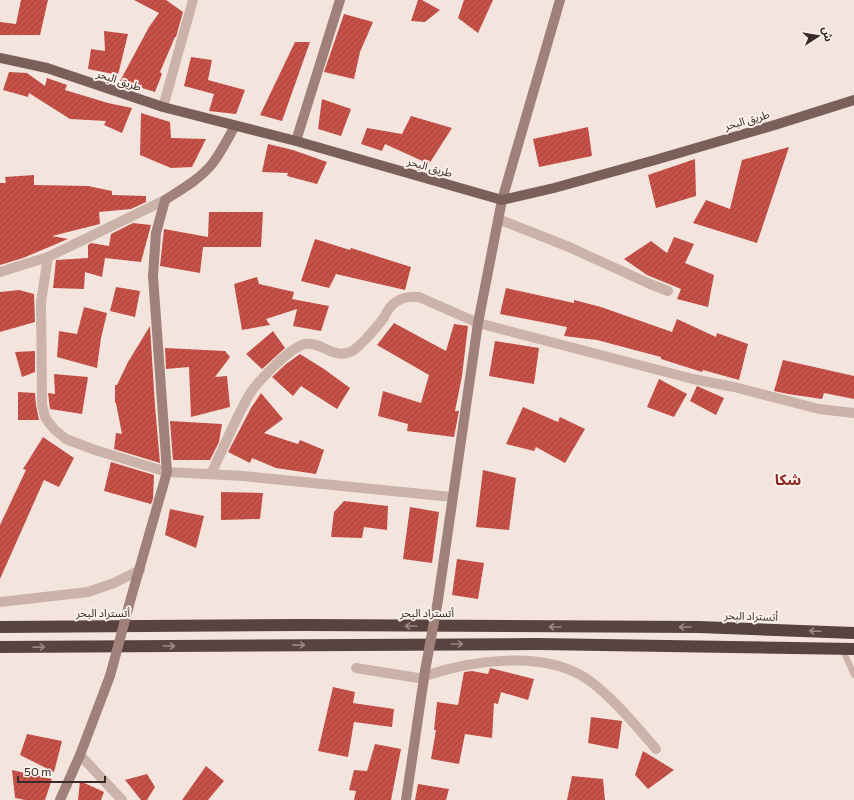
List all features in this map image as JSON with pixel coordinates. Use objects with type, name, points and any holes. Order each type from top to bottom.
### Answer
[{"type":"highway","name":"أتستراد البحر","points":[[0,627],[304,625],[699,627],[854,633]]},
{"type":"highway","points":[[0,648],[538,644],[848,649]]},
{"type":"main road","points":[[296,141],[340,0]]},
{"type":"main road","points":[[406,800],[438,600],[478,323],[498,219],[502,200],[560,0]]},
{"type":"main road","name":"طريق البحر","points":[[0,58],[47,68],[163,107],[296,141],[502,200],[554,188],[655,160],[854,100]]},
{"type":"main road","points":[[60,800],[80,755],[110,676],[167,472],[153,276],[156,233],[165,200],[203,173],[213,163],[235,126]]},
{"type":"street","points":[[163,107],[190,2]]},
{"type":"street","points":[[0,272],[48,257],[165,200]]},
{"type":"street","points":[[498,219],[569,247],[668,291]]},
{"type":"street","points":[[48,257],[41,302],[42,404],[45,417],[49,424],[66,439],[95,450],[167,472],[267,478],[452,497]]},
{"type":"street","points":[[211,474],[248,396],[274,365],[297,346],[306,344],[316,344],[333,353],[341,354],[349,352],[372,333],[395,302],[410,296],[419,297],[478,323],[693,379],[734,387],[819,409],[854,413]]},
{"type":"street","points":[[0,602],[88,592],[114,583],[140,570]]},
{"type":"street","points":[[356,668],[425,675],[464,665],[488,662],[517,661],[557,665],[589,681],[628,717],[656,749]]},
{"type":"street","points":[[80,755],[122,800]]},
{"type":"lane","points":[[848,649],[854,675]]},
{"type":"building","points":[[21,0],[48,0],[40,35],[0,35],[0,22],[16,24]]},
{"type":"building","points":[[134,0],[166,0],[183,12],[176,37],[160,72],[162,74],[155,92],[142,88],[142,83],[141,87],[120,81],[149,27],[159,13]]},
{"type":"building","points":[[418,0],[422,0],[440,10],[425,22],[411,21]]},
{"type":"building","points":[[464,0],[493,0],[478,33],[458,18]]},
{"type":"building","points":[[344,14],[373,22],[360,52],[354,79],[324,72]]},
{"type":"building","points":[[104,31],[128,34],[118,75],[88,69],[91,49],[105,51]]},
{"type":"building","points":[[295,42],[310,42],[282,121],[260,115]]},
{"type":"building","points":[[191,57],[212,60],[208,80],[245,90],[236,114],[209,111],[214,94],[184,86]]},
{"type":"building","points":[[9,72],[27,73],[45,86],[47,78],[67,85],[65,90],[108,103],[132,108],[122,133],[104,125],[106,121],[70,119],[29,93],[28,97],[3,90]]},
{"type":"building","points":[[322,99],[351,109],[341,136],[318,129]]},
{"type":"building","points":[[141,113],[170,122],[171,138],[206,139],[192,167],[171,168],[140,155]]},
{"type":"building","points":[[411,116],[452,128],[429,164],[385,144],[382,151],[361,144],[367,128],[402,134]]},
{"type":"building","points":[[588,127],[592,156],[539,167],[533,139]]},
{"type":"building","points":[[268,144],[293,150],[327,162],[317,184],[287,176],[288,173],[262,172]]},
{"type":"building","points":[[789,147],[757,243],[693,223],[706,200],[730,209],[742,160]]},
{"type":"building","points":[[695,159],[696,196],[656,208],[648,175]]},
{"type":"building","points":[[34,175],[34,185],[88,186],[112,191],[112,195],[146,196],[146,202],[131,209],[99,212],[100,224],[52,236],[68,239],[23,258],[0,265],[0,183],[6,183],[5,177]]},
{"type":"building","points":[[209,212],[263,212],[261,247],[203,247],[200,273],[160,266],[164,229],[208,237]]},
{"type":"building","points":[[133,223],[151,225],[141,262],[105,258],[102,277],[85,272],[84,289],[53,288],[56,260],[88,258],[88,245],[91,243],[109,246],[111,234]]},
{"type":"building","points":[[674,237],[694,244],[685,263],[714,275],[708,307],[677,299],[681,289],[647,275],[624,259],[651,241],[667,253]]},
{"type":"building","points":[[315,239],[350,250],[351,248],[411,267],[405,290],[336,274],[329,288],[301,281]]},
{"type":"building","points":[[257,277],[259,284],[294,292],[292,299],[329,306],[321,331],[293,326],[297,309],[266,319],[270,325],[242,330],[234,284]]},
{"type":"building","points":[[116,287],[140,291],[135,317],[110,311]]},
{"type":"building","points":[[506,288],[574,303],[574,300],[601,307],[672,332],[677,319],[716,337],[717,333],[748,344],[739,380],[703,370],[702,372],[661,359],[661,357],[597,340],[564,336],[567,327],[500,314]]},
{"type":"building","points":[[19,290],[34,294],[35,322],[0,332],[0,292]]},
{"type":"building","points":[[84,307],[107,313],[101,338],[97,368],[57,357],[59,331],[77,334]]},
{"type":"building","points":[[394,323],[446,351],[454,324],[468,326],[462,376],[455,411],[459,411],[454,437],[407,431],[408,424],[378,416],[383,391],[421,403],[429,375],[377,345]]},
{"type":"building","points":[[150,326],[160,463],[114,449],[116,433],[122,434],[115,403],[115,385],[117,385],[128,362]]},
{"type":"building","points":[[273,331],[285,348],[262,369],[246,354]]},
{"type":"building","points":[[495,341],[539,348],[534,384],[489,376]]},
{"type":"building","points":[[165,348],[225,351],[230,357],[215,377],[227,376],[230,407],[191,417],[189,367],[166,369]]},
{"type":"building","points":[[35,351],[35,372],[22,377],[15,352]]},
{"type":"building","points":[[300,354],[350,388],[337,409],[301,386],[293,396],[272,377]]},
{"type":"building","points":[[783,360],[854,376],[854,399],[824,393],[822,399],[774,391]]},
{"type":"building","points":[[54,374],[88,377],[82,414],[50,409],[48,393],[55,394]]},
{"type":"building","points":[[659,379],[687,394],[674,417],[647,407]]},
{"type":"building","points":[[697,386],[724,398],[716,415],[690,401]]},
{"type":"building","points":[[18,392],[35,393],[39,420],[18,420]]},
{"type":"building","points":[[261,393],[283,419],[264,433],[298,444],[300,440],[324,450],[316,474],[276,468],[252,458],[250,463],[228,452],[251,408]]},
{"type":"building","points":[[523,407],[558,422],[560,417],[585,429],[565,463],[536,447],[534,451],[506,444]]},
{"type":"building","points":[[170,421],[222,424],[219,442],[210,460],[173,460]]},
{"type":"building","points":[[43,437],[74,458],[59,487],[44,480],[0,579],[0,525],[26,470],[23,469]]},
{"type":"building","points":[[111,462],[154,475],[153,499],[151,504],[104,491]]},
{"type":"building","points":[[483,470],[516,478],[509,530],[476,527]]},
{"type":"building","points":[[221,492],[263,493],[260,519],[221,520]]},
{"type":"building","points":[[344,501],[388,506],[387,530],[364,527],[362,538],[331,537],[334,512]]},
{"type":"building","points":[[410,507],[439,512],[432,563],[403,559]]},
{"type":"building","points":[[170,509],[204,516],[196,548],[165,535]]},
{"type":"building","points":[[457,559],[484,563],[478,599],[452,595]]},
{"type":"building","points":[[490,668],[534,679],[528,700],[501,692],[498,704],[494,703],[492,738],[465,734],[459,764],[431,759],[436,730],[434,730],[437,702],[458,705],[464,672],[472,671],[488,674]]},
{"type":"building","points":[[333,687],[355,692],[353,703],[394,709],[392,727],[354,722],[348,757],[318,751]]},
{"type":"building","points":[[591,717],[622,721],[618,749],[588,743]]},
{"type":"building","points":[[27,734],[62,741],[54,772],[20,755]]},
{"type":"building","points":[[375,744],[401,749],[391,800],[354,800],[356,791],[349,790],[354,770],[367,771]]},
{"type":"building","points":[[643,751],[674,770],[648,789],[635,775]]},
{"type":"building","points":[[206,766],[224,781],[208,800],[182,800]]},
{"type":"building","points":[[12,770],[52,779],[45,800],[25,800],[15,798]]},
{"type":"building","points":[[147,774],[155,787],[147,800],[141,800],[125,780]]},
{"type":"building","points":[[572,776],[603,779],[605,800],[567,800]]},
{"type":"building","points":[[80,781],[104,792],[101,800],[78,800]]},
{"type":"building","points":[[418,784],[449,789],[446,800],[415,800]]},
{"type":"district","name":"شكا","points":[[788,480]]}]
